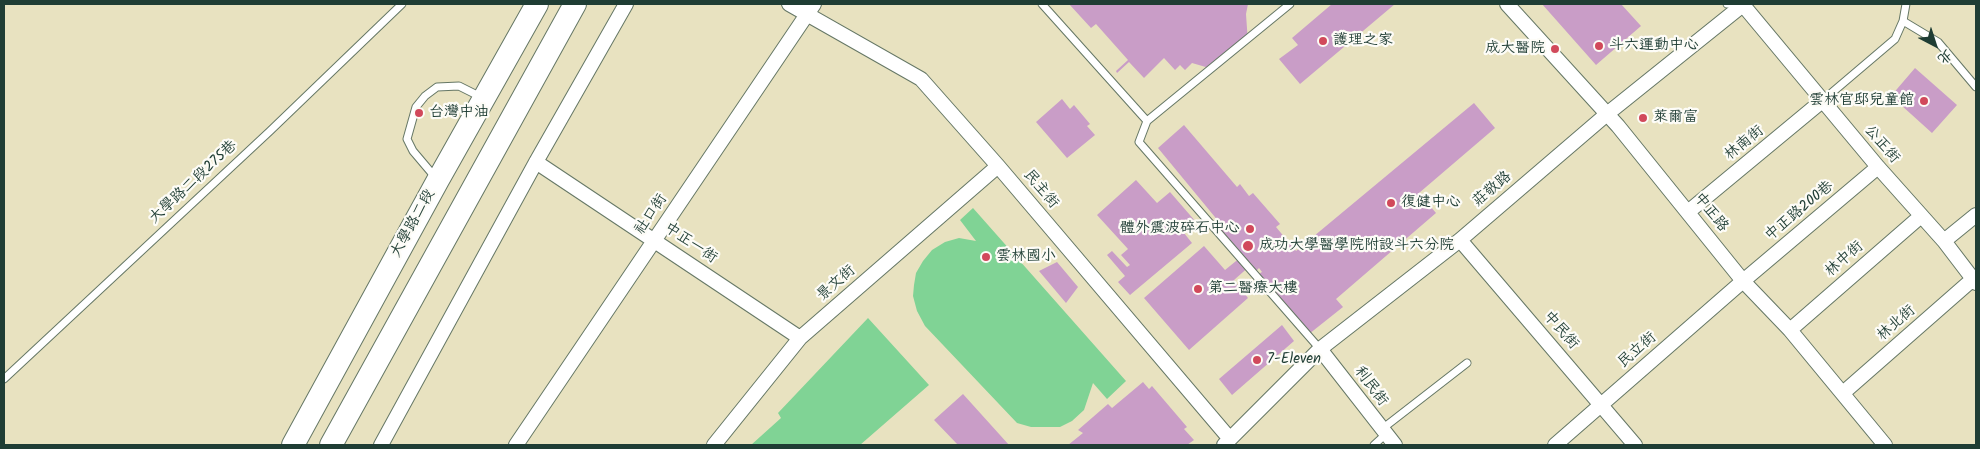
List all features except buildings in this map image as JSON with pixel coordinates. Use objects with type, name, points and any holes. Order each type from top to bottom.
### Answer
[{"type":"main road","name":"大學路二段","points":[[293,445],[537,4]]},
{"type":"main road","points":[[331,445],[575,4]]},
{"type":"main road","points":[[506,60],[534,77]]},
{"type":"street","points":[[382,445],[536,162],[626,4]]},
{"type":"street","name":"民主街","points":[[789,4],[811,9],[921,79],[998,166],[1227,442]]},
{"type":"street","name":"中正路","points":[[1507,4],[1607,114],[1743,281],[1790,330],[1885,445]]},
{"type":"street","name":"莊敬路","points":[[1227,442],[1320,349],[1460,240],[1607,114],[1743,4]]},
{"type":"street","name":"公正街","points":[[1743,4],[1822,101],[1944,241],[1975,281]]},
{"type":"street","name":"社口街","points":[[516,445],[811,9]]},
{"type":"street","name":"林南街","points":[[1688,212],[1822,101]]},
{"type":"street","name":"中正一街","points":[[536,162],[800,338]]},
{"type":"street","name":"景文街","points":[[714,445],[800,338],[998,166]]},
{"type":"street","name":"中正路200巷","points":[[1743,281],[1878,167]]},
{"type":"street","name":"林中街","points":[[1790,330],[1921,216]]},
{"type":"street","points":[[1944,241],[1976,216]]},
{"type":"street","name":"中民街","points":[[1460,240],[1635,445]]},
{"type":"street","name":"民立街","points":[[1555,445],[1743,281]]},
{"type":"street","name":"林北街","points":[[1843,393],[1975,281]]},
{"type":"street","name":"利民街","points":[[1320,349],[1387,436]]},
{"type":"lane","name":"大學路二段275巷","points":[[4,379],[263,138],[402,4]]},
{"type":"lane","points":[[1042,4],[1147,121]]},
{"type":"lane","points":[[1289,4],[1147,121],[1139,142],[1320,349]]},
{"type":"lane","points":[[1727,4],[1743,4]]},
{"type":"lane","points":[[1822,101],[1895,39],[1903,21],[1906,4]]},
{"type":"lane","points":[[1903,21],[1938,42],[1976,87]]},
{"type":"lane","points":[[438,180],[424,166],[407,139],[416,107],[425,96],[437,87],[460,86],[484,98]]},
{"type":"lane","points":[[1374,445],[1387,436],[1467,363]]},
{"type":"green space","points":[[973,208],[1126,381],[1107,399],[1093,383],[1084,410],[1072,421],[1060,427],[1031,427],[1017,423],[925,326],[917,311],[913,296],[916,273],[932,250],[945,242],[959,238],[976,241],[960,220]]},
{"type":"green space","points":[[868,318],[929,385],[860,445],[751,445],[781,418],[778,413]]},
{"type":"place","name":"護理之家","points":[[1323,41]]},
{"type":"place","name":"斗六運動中心","points":[[1599,46]]},
{"type":"place","name":"成大醫院","points":[[1555,49]]},
{"type":"place","name":"雲林官邸兒童館","points":[[1924,101]]},
{"type":"place","name":"台灣中油","points":[[419,113]]},
{"type":"place","name":"萊爾富","points":[[1643,118]]},
{"type":"place","name":"復健中心","points":[[1391,203]]},
{"type":"place","name":"體外震波碎石中心","points":[[1250,229]]},
{"type":"place","name":"成功大學醫學院附設斗六分院","points":[[1248,246]]},
{"type":"place","name":"雲林國小","points":[[986,257]]},
{"type":"place","name":"第二醫療大樓","points":[[1198,289]]},
{"type":"place","name":"7-Eleven","points":[[1257,360]]}]
